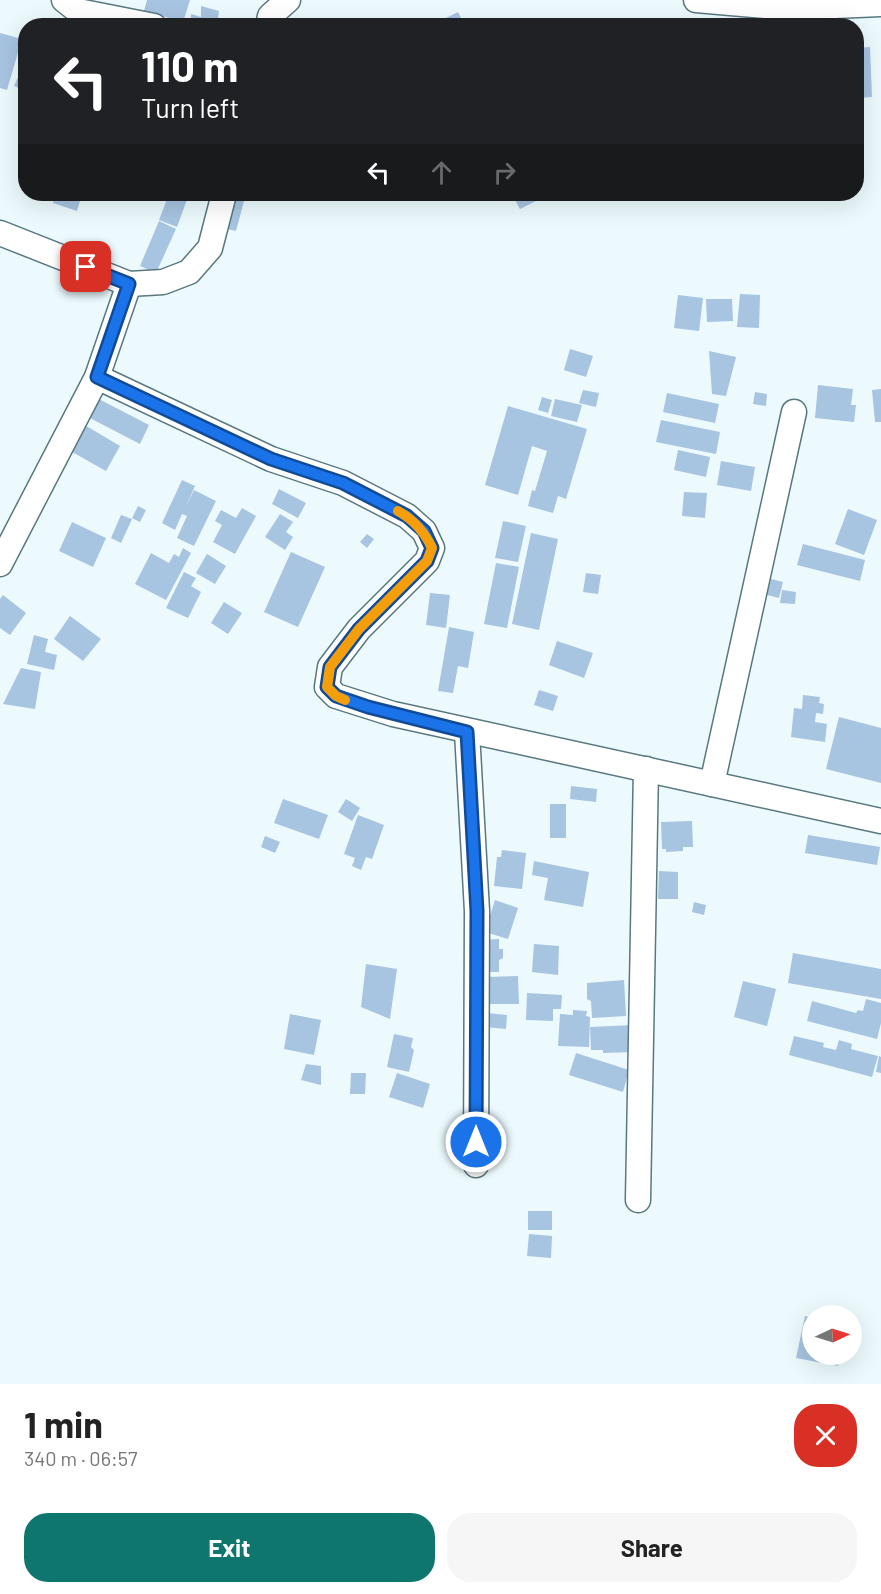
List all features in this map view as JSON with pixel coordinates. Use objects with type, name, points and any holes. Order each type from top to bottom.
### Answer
[{"type":"street","points":[[64,0],[78,11],[113,18]]},
{"type":"street","points":[[270,18],[288,0]]},
{"type":"street","points":[[696,0],[789,8],[881,4]]},
{"type":"street","points":[[0,233],[129,284],[163,282],[189,272],[210,248],[222,201]]},
{"type":"street","points":[[0,564],[97,377],[129,284]]},
{"type":"street","points":[[97,377],[271,459],[343,483],[407,516],[424,531],[432,548],[427,561],[359,629],[330,667],[327,687],[336,696],[368,707],[467,732],[881,821]]},
{"type":"street","points":[[712,784],[794,412]]},
{"type":"street","points":[[467,732],[477,911],[476,1165]]},
{"type":"street","points":[[638,1200],[646,770]]},
{"type":"building","points":[[147,0],[190,0],[184,18],[169,18],[144,11]]},
{"type":"building","points":[[201,6],[219,11],[218,18],[191,18],[191,14],[201,17]]},
{"type":"building","points":[[458,12],[461,18],[446,18]]},
{"type":"building","points":[[0,33],[18,38],[18,53],[7,90],[0,88]]},
{"type":"building","points":[[864,47],[870,47],[872,97],[864,98]]},
{"type":"building","points":[[54,201],[80,201],[77,211],[53,203]]},
{"type":"building","points":[[166,201],[186,201],[177,227],[159,220]]},
{"type":"building","points":[[225,201],[244,201],[236,231],[218,227]]},
{"type":"building","points":[[516,201],[536,201],[520,209]]},
{"type":"building","points":[[159,221],[176,229],[156,273],[140,266]]},
{"type":"building","points":[[740,294],[760,295],[759,328],[737,327]]},
{"type":"building","points":[[678,295],[703,298],[699,331],[674,328]]},
{"type":"building","points":[[706,299],[732,299],[733,321],[707,322]]},
{"type":"building","points":[[570,349],[593,356],[586,377],[564,370]]},
{"type":"building","points":[[709,351],[736,357],[726,396],[712,394]]},
{"type":"building","points":[[818,385],[853,389],[851,405],[856,405],[854,422],[815,418]]},
{"type":"building","points":[[881,389],[881,422],[875,422],[872,390]]},
{"type":"building","points":[[583,390],[599,393],[596,407],[579,403]]},
{"type":"building","points":[[755,392],[767,394],[766,406],[753,404]]},
{"type":"building","points":[[667,393],[719,404],[715,423],[663,412]]},
{"type":"building","points":[[95,397],[149,425],[140,444],[86,416]]},
{"type":"building","points":[[542,397],[552,400],[548,413],[538,410]]},
{"type":"building","points":[[555,399],[582,405],[577,422],[551,416]]},
{"type":"building","points":[[508,406],[587,429],[566,499],[558,496],[553,513],[528,506],[547,451],[532,446],[518,495],[485,485]]},
{"type":"building","points":[[661,420],[720,432],[716,454],[656,442]]},
{"type":"building","points":[[83,424],[120,446],[106,471],[58,444]]},
{"type":"building","points":[[678,450],[710,457],[706,477],[674,470]]},
{"type":"building","points":[[721,461],[755,467],[751,491],[717,485]]},
{"type":"building","points":[[182,480],[195,486],[185,508],[194,490],[216,501],[194,546],[177,538],[187,516],[182,514],[175,530],[162,523]]},
{"type":"building","points":[[279,489],[306,503],[298,518],[272,504]]},
{"type":"building","points":[[684,492],[707,493],[705,518],[682,516]]},
{"type":"building","points":[[138,506],[146,510],[140,522],[132,518]]},
{"type":"building","points":[[242,508],[256,516],[235,554],[213,542],[222,525],[215,521],[221,510],[236,518]]},
{"type":"building","points":[[848,509],[877,520],[864,555],[835,544]]},
{"type":"building","points":[[280,514],[293,522],[286,532],[293,537],[285,550],[265,537]]},
{"type":"building","points":[[121,515],[132,519],[121,543],[111,538]]},
{"type":"building","points":[[503,521],[526,526],[518,562],[495,558]]},
{"type":"building","points":[[72,522],[106,538],[93,567],[59,551]]},
{"type":"building","points":[[531,533],[558,539],[539,630],[512,624]]},
{"type":"building","points":[[367,534],[374,539],[367,548],[360,542]]},
{"type":"building","points":[[803,544],[865,560],[860,581],[797,565]]},
{"type":"building","points":[[183,548],[191,553],[166,600],[135,584],[151,553],[169,563],[174,554],[179,557]]},
{"type":"building","points":[[291,552],[325,567],[298,627],[264,612]]},
{"type":"building","points":[[207,554],[226,566],[215,584],[196,573]]},
{"type":"building","points":[[496,563],[519,567],[507,628],[484,624]]},
{"type":"building","points":[[184,572],[196,578],[191,586],[201,592],[188,618],[166,608]]},
{"type":"building","points":[[586,573],[601,575],[598,594],[583,592]]},
{"type":"building","points":[[771,579],[783,582],[779,598],[767,595]]},
{"type":"building","points":[[782,590],[796,592],[795,604],[780,603]]},
{"type":"building","points":[[430,593],[450,595],[446,628],[426,625]]},
{"type":"building","points":[[3,595],[26,613],[10,635],[0,628],[0,599]]},
{"type":"building","points":[[224,602],[242,613],[228,634],[211,623]]},
{"type":"building","points":[[70,616],[101,639],[83,661],[54,639]]},
{"type":"building","points":[[449,627],[474,632],[468,668],[458,666],[453,693],[438,691]]},
{"type":"building","points":[[34,635],[48,639],[45,652],[57,655],[54,670],[27,664]]},
{"type":"building","points":[[557,641],[593,653],[584,678],[549,665]]},
{"type":"building","points":[[21,668],[41,672],[35,709],[3,704]]},
{"type":"building","points":[[539,690],[558,696],[553,711],[534,705]]},
{"type":"building","points":[[803,695],[820,697],[819,703],[824,704],[823,714],[816,713],[815,722],[827,724],[825,742],[791,737],[794,708],[802,709]]},
{"type":"building","points":[[839,717],[881,728],[881,783],[826,769]]},
{"type":"building","points":[[571,786],[597,789],[596,802],[570,799]]},
{"type":"building","points":[[283,799],[328,815],[319,839],[274,823]]},
{"type":"building","points":[[346,799],[360,808],[352,821],[338,812]]},
{"type":"building","points":[[550,804],[566,804],[566,838],[550,838]]},
{"type":"building","points":[[358,815],[384,825],[372,859],[366,857],[361,870],[352,866],[355,858],[344,854]]},
{"type":"building","points":[[692,821],[693,847],[683,847],[683,851],[666,852],[666,849],[662,849],[661,822]]},
{"type":"building","points":[[808,835],[880,847],[877,865],[805,853]]},
{"type":"building","points":[[265,836],[280,842],[275,853],[261,847]]},
{"type":"building","points":[[502,850],[526,853],[522,889],[494,886],[497,857],[501,857]]},
{"type":"building","points":[[534,861],[589,872],[583,907],[544,900],[548,878],[532,875]]},
{"type":"building","points":[[659,871],[678,872],[678,899],[658,899]]},
{"type":"building","points":[[495,900],[518,908],[508,939],[485,932]]},
{"type":"building","points":[[694,902],[706,905],[704,915],[692,912]]},
{"type":"building","points":[[499,939],[499,949],[503,949],[503,958],[499,960],[499,972],[482,972],[481,940]]},
{"type":"building","points":[[534,944],[559,946],[558,975],[532,972]]},
{"type":"building","points":[[793,953],[881,969],[881,999],[788,983]]},
{"type":"building","points":[[366,964],[397,969],[390,1019],[361,1007]]},
{"type":"building","points":[[518,976],[519,1004],[486,1004],[486,977]]},
{"type":"building","points":[[624,980],[626,1016],[592,1018],[591,1001],[587,999],[587,983]]},
{"type":"building","points":[[743,981],[776,989],[767,1026],[734,1017]]},
{"type":"building","points":[[527,993],[562,995],[561,1009],[553,1009],[553,1021],[526,1020]]},
{"type":"building","points":[[866,999],[881,1003],[881,1023],[877,1039],[807,1021],[812,1001],[856,1013],[858,1010],[863,1011]]},
{"type":"building","points":[[573,1010],[587,1011],[586,1016],[590,1017],[589,1047],[558,1046],[560,1014],[573,1015]]},
{"type":"building","points":[[487,1013],[507,1015],[506,1029],[486,1027]]},
{"type":"building","points":[[290,1014],[321,1020],[314,1055],[284,1049]]},
{"type":"building","points":[[633,1025],[634,1052],[603,1053],[603,1050],[591,1050],[590,1027]]},
{"type":"building","points":[[394,1034],[413,1038],[411,1047],[414,1050],[409,1072],[387,1067]]},
{"type":"building","points":[[794,1036],[824,1043],[823,1047],[836,1050],[839,1040],[852,1044],[851,1049],[878,1056],[872,1077],[789,1055]]},
{"type":"building","points":[[576,1053],[629,1070],[623,1092],[569,1075]]},
{"type":"building","points":[[879,1056],[881,1057],[881,1073],[876,1072]]},
{"type":"building","points":[[306,1064],[321,1066],[321,1085],[301,1080]]},
{"type":"building","points":[[351,1073],[366,1073],[365,1094],[350,1094]]},
{"type":"building","points":[[397,1073],[430,1084],[423,1108],[389,1097]]},
{"type":"building","points":[[528,1211],[552,1211],[552,1230],[528,1230]]},
{"type":"building","points":[[529,1234],[552,1236],[551,1258],[527,1256]]},
{"type":"building","points":[[802,1330],[802,1359],[796,1358]]},
{"type":"slow traffic","points":[[345,700],[336,696],[327,687],[330,667],[359,629],[427,561],[432,548],[424,531],[398,511]]},
{"type":"route","points":[[86,267],[129,284],[97,377],[271,459],[343,483],[407,516],[424,531],[432,548],[427,561],[359,629],[330,667],[327,687],[336,696],[368,707],[467,732],[477,911],[476,1142]]}]
